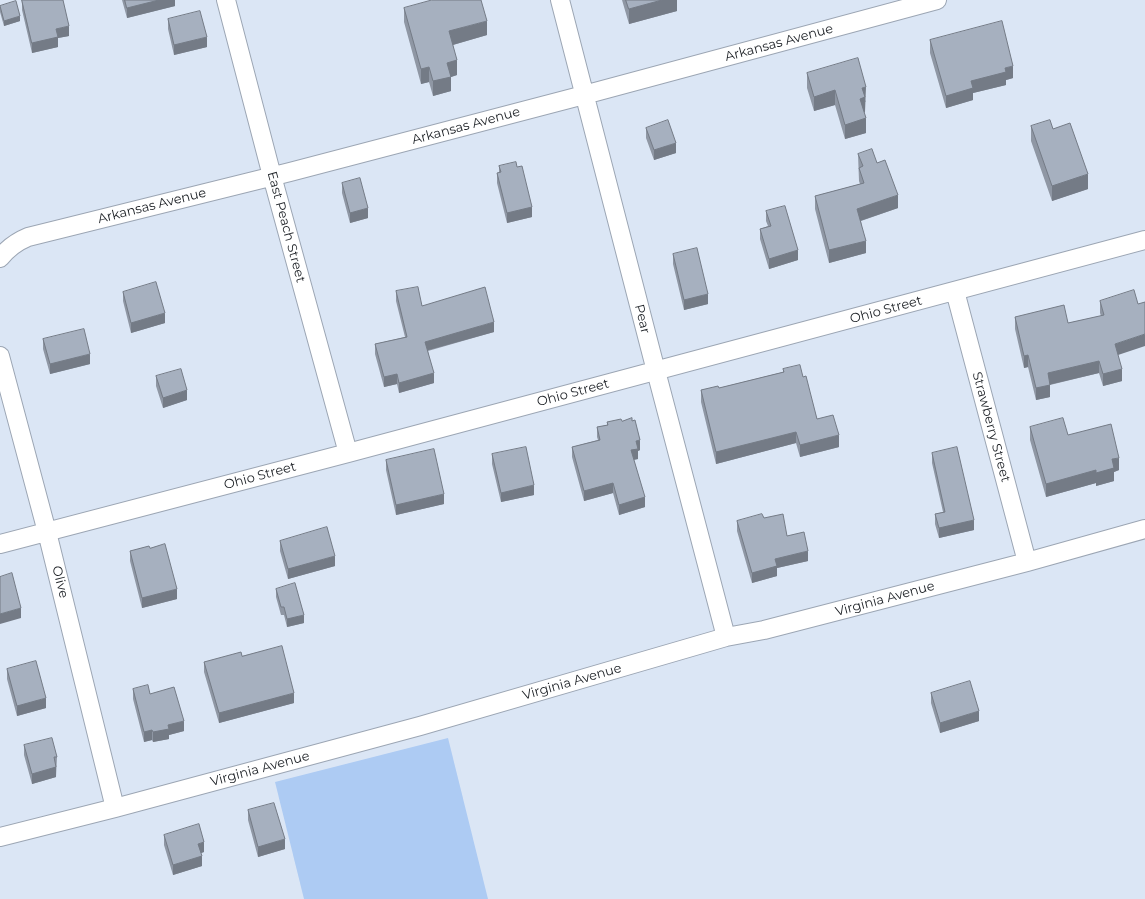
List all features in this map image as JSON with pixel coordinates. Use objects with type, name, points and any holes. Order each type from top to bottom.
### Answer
[{"type":"street","name":"East Peach Street","points":[[226,0],[272,176],[348,453]]},
{"type":"street","name":"Pear","points":[[560,0],[726,637]]},
{"type":"street","name":"Arkansas Avenue","points":[[0,258],[6,250],[17,242],[28,237],[272,176],[584,95],[937,0]]},
{"type":"street","name":"Ohio Street","points":[[0,544],[348,453],[1145,240]]},
{"type":"street","name":"Strawberry Street","points":[[955,291],[1027,562]]},
{"type":"street","name":"Olive","points":[[0,356],[47,532],[114,808]]},
{"type":"street","name":"Virginia Avenue","points":[[0,837],[420,726],[726,637],[764,630],[1027,562],[1145,529]]},
{"type":"shaded area","points":[[448,738],[488,899],[304,899],[275,782]]},
{"type":"building","points":[[22,0],[63,0],[69,26],[56,29],[58,37],[32,43]]},
{"type":"building","points":[[125,0],[159,0],[127,8]]},
{"type":"building","points":[[432,0],[481,0],[487,21],[449,31],[457,60],[447,63],[451,77],[433,81],[429,67],[421,69],[404,8]]},
{"type":"building","points":[[626,0],[662,0],[629,9]]},
{"type":"building","points":[[16,1],[20,16],[4,21],[0,6]]},
{"type":"building","points":[[200,11],[207,37],[174,45],[168,19]]},
{"type":"building","points":[[1002,21],[1013,66],[1005,68],[1006,72],[971,81],[973,88],[946,96],[930,40]]},
{"type":"building","points":[[858,58],[866,87],[862,88],[865,97],[860,99],[866,118],[845,125],[835,90],[814,97],[807,73]]},
{"type":"building","points":[[668,120],[676,143],[654,150],[646,128]]},
{"type":"building","points":[[1050,120],[1053,129],[1070,123],[1088,174],[1052,186],[1031,126]]},
{"type":"building","points":[[872,149],[877,163],[885,160],[898,195],[857,209],[866,241],[829,250],[815,196],[864,183],[859,168],[863,166],[858,154]]},
{"type":"building","points":[[516,162],[517,167],[522,166],[532,207],[507,213],[497,173],[501,172],[499,166]]},
{"type":"building","points":[[360,178],[368,208],[350,213],[342,183]]},
{"type":"building","points":[[785,206],[798,250],[769,259],[760,229],[771,226],[766,211]]},
{"type":"building","points":[[697,248],[708,294],[684,300],[673,254]]},
{"type":"building","points":[[156,282],[165,313],[131,323],[123,292]]},
{"type":"building","points":[[418,287],[422,306],[485,287],[494,322],[425,342],[434,373],[399,383],[397,374],[384,377],[375,344],[407,337],[396,291]]},
{"type":"building","points":[[1134,290],[1138,304],[1145,302],[1145,334],[1115,344],[1122,369],[1103,374],[1099,361],[1048,373],[1050,385],[1036,388],[1028,355],[1024,356],[1015,317],[1064,305],[1068,323],[1104,315],[1100,301]]},
{"type":"building","points":[[84,329],[90,354],[50,364],[43,339]]},
{"type":"building","points":[[800,365],[803,377],[806,376],[817,419],[833,415],[839,435],[800,445],[796,432],[716,452],[701,390],[718,386],[719,388],[784,372],[783,369]]},
{"type":"building","points":[[181,369],[187,390],[163,398],[156,376]]},
{"type":"building","points":[[632,418],[632,421],[635,420],[640,440],[636,441],[638,449],[631,450],[645,497],[619,505],[613,483],[584,491],[572,447],[600,440],[597,427],[608,425],[607,422],[621,419],[622,421]]},
{"type":"building","points":[[1063,418],[1068,435],[1111,424],[1119,458],[1112,459],[1114,468],[1096,473],[1096,470],[1046,484],[1030,427]]},
{"type":"building","points":[[526,447],[534,485],[501,493],[492,454]]},
{"type":"building","points":[[957,447],[974,520],[939,528],[935,514],[945,512],[932,453]]},
{"type":"building","points":[[434,449],[444,494],[396,505],[386,460]]},
{"type":"building","points":[[762,514],[764,518],[783,514],[787,536],[804,532],[808,551],[775,559],[777,566],[752,573],[737,521]]},
{"type":"building","points":[[327,527],[335,556],[288,569],[280,541]]},
{"type":"building","points":[[165,544],[177,589],[142,598],[130,551]]},
{"type":"building","points":[[12,573],[21,608],[0,614],[0,577]]},
{"type":"building","points":[[295,583],[304,615],[287,619],[284,607],[281,607],[276,589]]},
{"type":"building","points":[[282,646],[294,693],[219,713],[204,662],[241,652],[242,656]]},
{"type":"building","points":[[36,661],[46,698],[17,706],[7,669]]},
{"type":"building","points":[[970,681],[979,711],[940,723],[931,693]]},
{"type":"building","points":[[148,685],[150,694],[174,687],[184,721],[168,725],[169,729],[144,732],[133,689]]},
{"type":"building","points":[[52,738],[57,757],[54,757],[56,767],[32,774],[24,745]]},
{"type":"building","points":[[274,803],[285,839],[258,847],[248,810]]},
{"type":"building","points":[[199,824],[204,842],[198,844],[202,856],[173,865],[164,835]]}]
